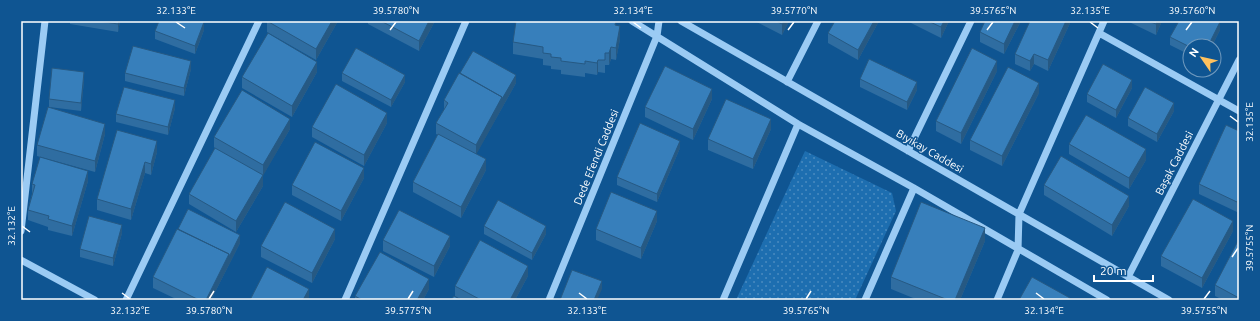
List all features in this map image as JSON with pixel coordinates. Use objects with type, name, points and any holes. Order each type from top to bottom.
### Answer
[{"type":"street","points":[[21,231],[45,21]]},
{"type":"street","points":[[126,300],[259,21]]},
{"type":"street","points":[[345,300],[466,21]]},
{"type":"street","points":[[632,21],[798,124],[914,188],[1018,250],[1107,300]]},
{"type":"street","name":"Dede Efendi Caddesi","points":[[549,300],[657,36],[659,21]]},
{"type":"street","name":"Bıyıkay Caddesi","points":[[681,21],[1169,300]]},
{"type":"street","points":[[787,82],[818,21]]},
{"type":"street","points":[[908,151],[971,21]]},
{"type":"street","points":[[997,300],[1018,250],[1019,214],[1104,21]]},
{"type":"street","points":[[1099,33],[1239,111]]},
{"type":"street","name":"Başak Caddesi","points":[[1128,277],[1239,60]]},
{"type":"street","points":[[723,300],[798,124]]},
{"type":"street","points":[[865,300],[914,188]]},
{"type":"street","points":[[21,260],[95,300]]},
{"type":"shaded area","points":[[805,151],[892,193],[896,211],[855,300],[736,300]]},
{"type":"building","points":[[99,21],[119,21],[118,24]]},
{"type":"building","points":[[159,21],[204,22],[195,46],[155,31]]},
{"type":"building","points":[[267,21],[332,21],[316,49]]},
{"type":"building","points":[[381,21],[429,21],[419,41]]},
{"type":"building","points":[[516,21],[616,21],[615,25],[620,26],[616,48],[611,47],[609,53],[605,53],[605,60],[598,60],[597,63],[585,61],[585,64],[561,61],[561,58],[551,57],[551,54],[543,53],[543,47],[513,42]]},
{"type":"building","points":[[776,21],[784,21],[782,24]]},
{"type":"building","points":[[835,21],[874,21],[858,50],[828,33]]},
{"type":"building","points":[[928,21],[944,21],[941,27]]},
{"type":"building","points":[[985,21],[1015,21],[1004,44],[980,32]]},
{"type":"building","points":[[1030,21],[1066,21],[1048,60],[1034,54],[1030,61],[1015,54]]},
{"type":"building","points":[[1148,21],[1157,21],[1156,24]]},
{"type":"building","points":[[1179,21],[1220,22],[1212,38],[1182,38],[1182,43],[1170,37]]},
{"type":"building","points":[[268,33],[317,62],[292,106],[242,77]]},
{"type":"building","points":[[133,46],[191,61],[184,88],[125,73]]},
{"type":"building","points":[[356,48],[405,75],[391,100],[342,73]]},
{"type":"building","points":[[972,48],[997,61],[961,133],[936,121]]},
{"type":"building","points":[[473,51],[516,75],[502,99],[502,97],[460,73]]},
{"type":"building","points":[[869,59],[917,82],[907,102],[860,79]]},
{"type":"building","points":[[1103,64],[1132,80],[1116,110],[1087,94]]},
{"type":"building","points":[[665,66],[712,89],[693,129],[645,107]]},
{"type":"building","points":[[1008,67],[1039,83],[1002,156],[970,140]]},
{"type":"building","points":[[52,68],[84,72],[81,103],[49,99]]},
{"type":"building","points":[[459,73],[502,97],[476,145],[436,123],[448,103],[444,100]]},
{"type":"building","points":[[336,84],[387,113],[364,155],[312,127]]},
{"type":"building","points":[[124,87],[175,100],[168,127],[116,114]]},
{"type":"building","points":[[1145,87],[1174,103],[1157,134],[1128,118]]},
{"type":"building","points":[[242,90],[290,119],[263,165],[214,137]]},
{"type":"building","points":[[726,99],[771,119],[753,159],[708,139]]},
{"type":"building","points":[[48,107],[105,124],[95,161],[37,145]]},
{"type":"building","points":[[1086,115],[1146,149],[1129,178],[1069,144]]},
{"type":"building","points":[[640,123],[680,141],[657,194],[617,177]]},
{"type":"building","points":[[1226,125],[1239,131],[1239,198],[1237,202],[1199,184]]},
{"type":"building","points":[[117,130],[157,141],[151,164],[145,162],[131,209],[97,199]]},
{"type":"building","points":[[438,134],[486,159],[461,207],[413,182]]},
{"type":"building","points":[[315,142],[364,168],[341,211],[292,185]]},
{"type":"building","points":[[215,148],[263,175],[236,221],[189,194]]},
{"type":"building","points":[[1061,156],[1129,196],[1112,225],[1044,185]]},
{"type":"building","points":[[40,157],[88,171],[72,226],[48,219],[49,216],[28,210],[35,185],[32,184]]},
{"type":"building","points":[[611,192],[657,211],[641,248],[596,229]]},
{"type":"building","points":[[1193,199],[1233,221],[1202,278],[1161,256]]},
{"type":"building","points":[[498,200],[546,226],[532,253],[484,226]]},
{"type":"building","points":[[285,202],[335,229],[312,273],[261,246]]},
{"type":"building","points":[[921,202],[985,228],[955,300],[948,300],[891,277]]},
{"type":"building","points":[[188,209],[240,235],[229,257],[229,254],[178,229]]},
{"type":"building","points":[[399,210],[450,236],[434,266],[383,240]]},
{"type":"building","points":[[89,216],[122,225],[113,258],[80,249]]},
{"type":"building","points":[[177,229],[229,254],[206,300],[199,300],[153,277]]},
{"type":"building","points":[[1239,239],[1239,298],[1215,285]]},
{"type":"building","points":[[480,240],[528,266],[510,300],[481,300],[455,286]]},
{"type":"building","points":[[380,252],[429,279],[417,300],[362,300],[355,296]]},
{"type":"building","points":[[267,267],[309,289],[303,300],[250,300]]},
{"type":"building","points":[[572,270],[602,281],[594,300],[560,300]]},
{"type":"building","points":[[1032,277],[1070,298],[1069,300],[1019,300]]},
{"type":"building","points":[[454,296],[461,300],[451,300]]}]
